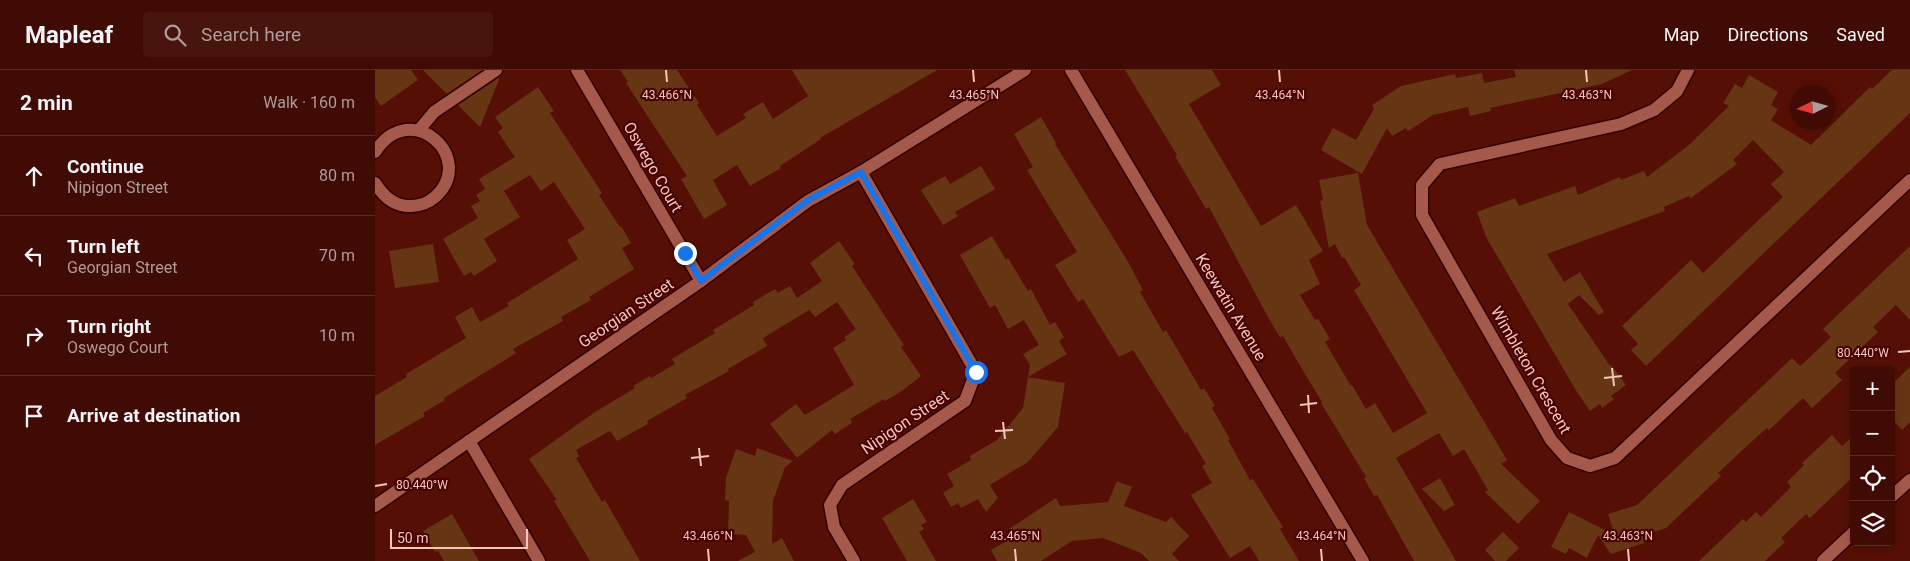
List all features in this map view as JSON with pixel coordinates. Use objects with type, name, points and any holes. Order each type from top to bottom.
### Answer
[{"type":"street","points":[[419,130],[434,112],[496,70]]},
{"type":"street","name":"Oswego Court","points":[[577,70],[701,281]]},
{"type":"street","name":"Georgian Street","points":[[375,506],[701,281],[808,200],[861,172],[1025,70]]},
{"type":"street","name":"Keewatin Avenue","points":[[1071,70],[1363,561]]},
{"type":"street","name":"Wimbleton Crescent","points":[[1688,70],[1677,91],[1654,110],[1646,114],[1621,124],[1440,164],[1422,185],[1422,214],[1551,440],[1567,458],[1590,466],[1615,458],[1910,180]]},
{"type":"street","points":[[375,152],[382,142],[393,134],[405,130],[419,130],[435,138],[444,148],[448,161],[447,179],[441,191],[429,202],[417,206],[393,203],[381,193],[375,183]]},
{"type":"street","name":"Nipigon Street","points":[[855,561],[835,527],[830,505],[842,485],[965,401],[976,372],[861,172]]},
{"type":"street","points":[[469,441],[539,561]]},
{"type":"street","points":[[1895,494],[1910,480]]},
{"type":"street","points":[[1823,561],[1850,536]]},
{"type":"building","points":[[375,70],[411,70],[418,80],[381,106],[375,97]]},
{"type":"building","points":[[423,70],[482,70],[447,94]]},
{"type":"building","points":[[620,70],[677,70],[699,103],[697,105],[717,136],[746,118],[743,114],[763,102],[773,119],[808,96],[792,70],[937,70],[820,138],[780,166],[781,168],[750,186],[737,165],[713,180],[727,205],[704,219],[681,179],[687,176],[626,83],[628,82]]},
{"type":"building","points":[[1125,70],[1212,70],[1221,85],[1189,104],[1261,226],[1296,205],[1323,251],[1309,260],[1320,284],[1300,295],[1315,320],[1318,319],[1330,339],[1325,342],[1366,409],[1375,403],[1393,433],[1427,413],[1354,290],[1361,285],[1344,257],[1342,258],[1335,244],[1329,248],[1320,201],[1323,200],[1319,180],[1358,173],[1367,225],[1507,460],[1501,464],[1540,501],[1518,524],[1485,492],[1488,490],[1464,449],[1453,456],[1439,433],[1396,458],[1456,561],[1414,561],[1377,495],[1374,496],[1364,478],[1366,477],[1283,336],[1280,337],[1269,319],[1209,207],[1206,209],[1175,156],[1177,155]]},
{"type":"building","points":[[1514,70],[1632,70],[1602,84],[1490,108],[1491,111],[1470,116],[1468,107],[1433,115],[1408,131],[1406,128],[1392,136],[1387,128],[1362,174],[1321,150],[1333,128],[1356,140],[1374,109],[1372,105],[1401,86],[1455,74],[1456,78],[1482,73],[1484,83],[1516,77]]},
{"type":"building","points":[[1892,70],[1910,70],[1910,113],[1646,366],[1631,350],[1638,344],[1622,326],[1691,260],[1703,273],[1783,197],[1771,184],[1784,172],[1753,140],[1733,160],[1737,164],[1691,198],[1689,196],[1664,207],[1665,211],[1547,254],[1564,282],[1580,272],[1604,312],[1599,315],[1579,295],[1568,304],[1610,366],[1626,385],[1611,396],[1614,399],[1602,408],[1600,404],[1590,411],[1486,237],[1477,212],[1515,198],[1519,206],[1575,186],[1578,195],[1620,177],[1621,180],[1644,171],[1647,177],[1689,145],[1729,106],[1723,103],[1735,84],[1742,88],[1749,75],[1778,92],[1771,105],[1778,109],[1771,120],[1811,145],[1826,130],[1835,130],[1835,121],[1870,87],[1872,89]]},
{"type":"building","points":[[500,77],[480,127],[458,105]]},
{"type":"building","points":[[538,87],[554,111],[550,113],[602,193],[599,195],[631,243],[622,248],[634,269],[589,297],[591,300],[561,317],[563,321],[513,349],[516,353],[444,398],[445,400],[423,413],[425,416],[375,445],[375,396],[407,377],[406,374],[466,338],[455,317],[472,307],[480,322],[509,306],[507,303],[578,259],[567,240],[585,229],[554,182],[541,191],[530,175],[504,191],[520,217],[484,239],[497,261],[474,276],[471,272],[464,276],[443,239],[478,218],[471,206],[480,201],[476,195],[485,189],[479,179],[515,157],[498,132],[503,128],[495,117]]},
{"type":"building","points":[[1041,117],[1055,144],[1127,260],[1143,290],[1140,292],[1163,332],[1166,330],[1201,390],[1204,388],[1215,406],[1212,408],[1230,439],[1228,440],[1250,480],[1253,479],[1283,527],[1280,529],[1299,561],[1259,561],[1250,546],[1230,558],[1191,495],[1212,483],[1202,466],[1206,464],[1187,432],[1185,433],[1133,350],[1119,357],[1083,299],[1078,302],[1055,265],[1077,252],[1027,170],[1033,167],[1014,134]]},
{"type":"building","points":[[981,166],[995,189],[955,212],[958,216],[943,225],[921,190],[945,176],[950,184]]},
{"type":"building","points":[[992,236],[1028,291],[1031,289],[1050,325],[1055,322],[1064,337],[1059,341],[1067,354],[1028,377],[1030,365],[1023,354],[1039,345],[1024,320],[1008,329],[995,305],[990,308],[960,255]]},
{"type":"building","points":[[839,241],[855,264],[852,266],[904,345],[901,347],[921,376],[902,391],[850,419],[852,423],[835,434],[832,430],[797,458],[770,424],[796,404],[805,415],[854,385],[833,348],[846,340],[844,337],[856,329],[837,302],[815,317],[809,310],[763,338],[767,346],[728,369],[729,371],[685,395],[687,398],[647,421],[648,424],[617,441],[610,431],[576,450],[579,456],[576,458],[602,502],[605,500],[640,561],[590,561],[554,501],[557,500],[529,459],[595,412],[635,388],[633,386],[675,364],[672,359],[715,333],[713,330],[754,305],[753,302],[775,289],[778,293],[790,286],[797,298],[822,281],[810,263]]},
{"type":"building","points":[[433,244],[439,282],[395,288],[389,251]]},
{"type":"building","points":[[1910,246],[1910,320],[1896,305],[1873,327],[1878,332],[1835,373],[1842,380],[1812,408],[1803,398],[1718,473],[1721,476],[1666,528],[1645,535],[1647,542],[1611,554],[1598,535],[1587,558],[1569,548],[1566,554],[1551,547],[1569,512],[1615,535],[1608,514],[1637,505],[1792,358],[1800,366],[1831,337],[1823,329]]},
{"type":"building","points":[[1910,367],[1910,422],[1902,430],[1895,422],[1895,381]]},
{"type":"building","points":[[1028,377],[1065,383],[1058,427],[1028,462],[990,485],[998,498],[986,512],[978,499],[961,508],[958,503],[951,507],[943,493],[954,486],[947,474],[971,460],[970,456],[997,440],[1023,408]]},
{"type":"building","points":[[1832,435],[1842,446],[1850,439],[1850,480],[1810,518],[1806,514],[1781,538],[1785,542],[1765,561],[1699,561],[1743,519],[1746,522],[1756,512],[1761,517],[1791,487],[1787,482],[1804,465],[1802,463]]},
{"type":"building","points":[[757,448],[793,461],[785,467],[773,501],[772,544],[782,538],[794,561],[738,561],[755,552],[746,535],[728,534],[729,501],[725,500],[726,478],[736,449],[755,456]]},
{"type":"building","points":[[1440,478],[1455,505],[1444,511],[1422,489]]},
{"type":"building","points":[[1117,481],[1132,487],[1124,506],[1166,522],[1171,517],[1189,536],[1172,554],[1179,561],[1149,561],[1141,553],[1103,538],[1072,541],[1041,561],[997,561],[991,550],[1014,537],[1009,529],[1056,498],[1060,506],[1108,502]]},
{"type":"building","points":[[913,499],[927,522],[921,525],[924,529],[919,532],[936,561],[907,561],[882,518]]},
{"type":"building","points":[[452,514],[479,561],[444,561],[438,551],[435,552],[423,531]]},
{"type":"building","points":[[1503,532],[1519,548],[1506,561],[1495,561],[1485,550]]},
{"type":"route","points":[[685,253],[701,281],[808,200],[861,172],[976,372]]}]
